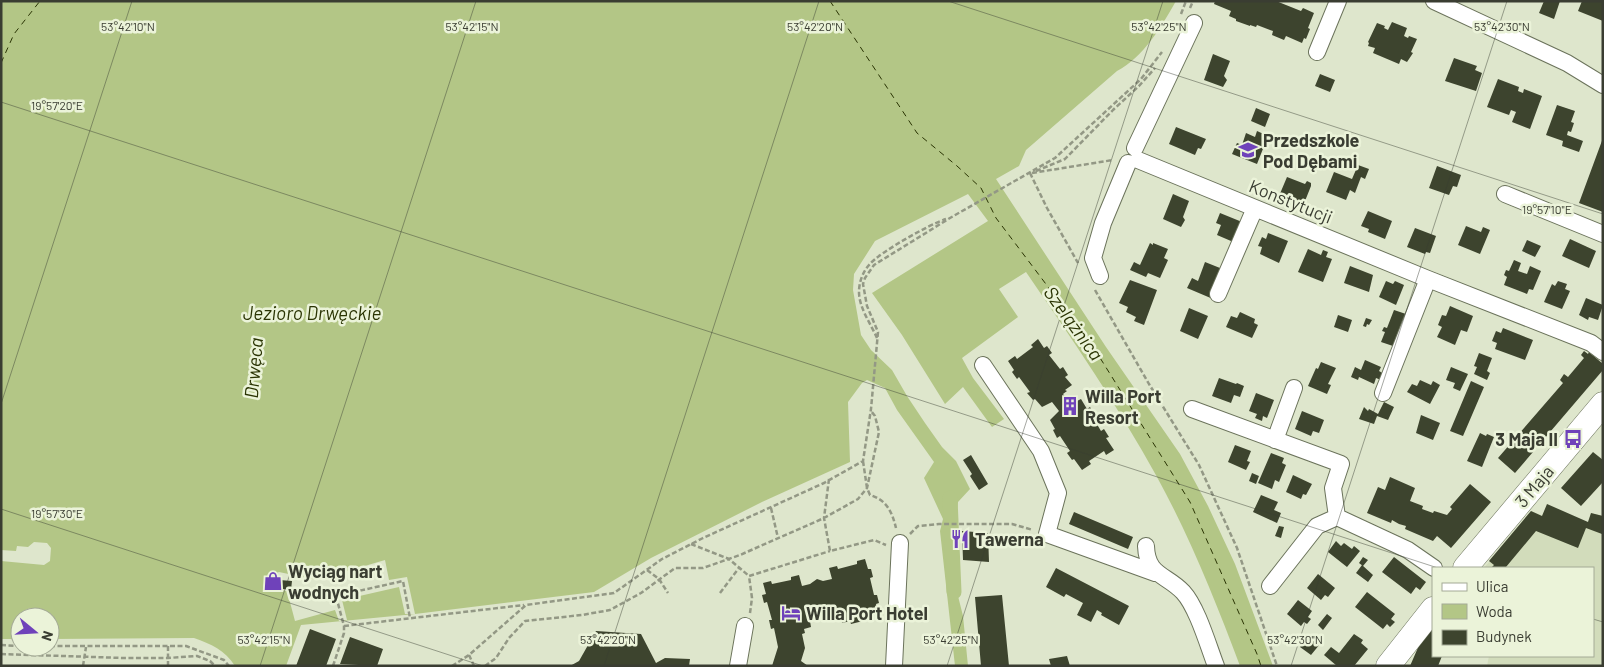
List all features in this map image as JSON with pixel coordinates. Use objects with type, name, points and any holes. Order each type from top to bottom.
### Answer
[{"type":"street","points":[[1317,52],[1338,1]]},
{"type":"street","points":[[1434,1],[1567,63],[1603,86]]},
{"type":"street","points":[[1097,281],[1093,258],[1103,223],[1134,157],[1187,18]]},
{"type":"street","name":"Konstytucji","points":[[1134,157],[1428,279],[1591,343],[1603,352]]},
{"type":"street","points":[[1506,194],[1603,234]]},
{"type":"street","points":[[1218,294],[1256,208]]},
{"type":"street","points":[[1383,393],[1428,279]]},
{"type":"street","points":[[983,365],[1041,450],[1058,493],[1046,534],[1155,573],[1182,590],[1189,600],[1216,666]]},
{"type":"street","points":[[1275,440],[1294,388]]},
{"type":"street","name":"3 Maja","points":[[1466,567],[1603,404]]},
{"type":"street","points":[[1192,409],[1341,464],[1333,488],[1338,517]]},
{"type":"street","points":[[1270,586],[1317,526],[1338,517],[1408,550],[1433,567]]},
{"type":"street","points":[[894,666],[896,545]]},
{"type":"street","points":[[1146,546],[1146,556],[1155,573]]},
{"type":"street","points":[[1388,666],[1432,610]]},
{"type":"street","points":[[738,666],[745,626]]},
{"type":"path","points":[[1186,1],[1187,18]]},
{"type":"path","points":[[1187,18],[1193,1]]},
{"type":"path","points":[[896,545],[893,515],[888,506],[879,498],[870,495],[867,488],[863,461],[878,338],[862,307],[859,292],[861,278],[870,263],[890,249],[935,222],[950,218],[1030,174],[1055,158],[1141,79],[1163,51]]},
{"type":"path","points":[[1030,174],[1065,159],[1158,66]]},
{"type":"path","points":[[1030,174],[1092,163]]},
{"type":"path","points":[[1030,174],[1080,266]]},
{"type":"path","points":[[1097,281],[1149,384],[1199,465],[1237,548],[1277,666]]},
{"type":"path","points":[[485,666],[496,658],[509,638],[525,621],[610,610],[641,593],[674,568],[703,568],[729,559],[824,518],[858,499],[867,488],[879,432],[875,416],[870,409]]},
{"type":"path","points":[[344,626],[614,593],[662,559],[830,479],[863,461]]},
{"type":"path","points":[[830,479],[824,518],[830,551]]},
{"type":"path","points":[[771,507],[778,538]]},
{"type":"path","points":[[896,545],[918,526],[939,524],[1012,524],[1046,534]]},
{"type":"path","points":[[750,576],[830,551],[874,540],[896,545]]},
{"type":"path","points":[[691,544],[729,559],[750,576],[752,598],[749,617],[745,626]]},
{"type":"path","points":[[720,593],[739,568]]},
{"type":"path","points":[[647,570],[659,579],[668,593]]},
{"type":"path","points":[[333,666],[344,633],[336,596],[403,581],[410,618]]},
{"type":"path","points":[[452,666],[469,655],[526,605]]},
{"type":"path","points":[[60,646],[186,646],[224,660],[229,666]]},
{"type":"path","points":[[168,646],[168,666]]},
{"type":"path","points":[[83,666],[86,647]]},
{"type":"path","points":[[1,654],[168,658],[198,656],[210,661],[215,666]]},
{"type":"path","points":[[469,655],[474,666]]},
{"type":"shaded area","points":[[1531,511],[1584,532],[1591,513],[1603,516],[1603,666],[1487,666],[1489,657],[1594,657],[1594,567],[1485,567]]},
{"type":"water","name":"Jezioro Drwęckie","points":[[1,1],[1176,1],[1151,41],[1136,58],[1117,71],[1026,150],[1019,166],[996,179],[1106,347],[1180,454],[1208,506],[1235,564],[1273,666],[1240,666],[1202,570],[1181,523],[1157,477],[1111,399],[1026,272],[999,289],[1018,317],[962,358],[973,378],[1004,419],[992,427],[963,387],[945,404],[902,335],[872,293],[988,221],[968,194],[875,241],[854,274],[853,290],[861,335],[871,350],[892,370],[925,423],[942,447],[956,461],[970,489],[958,502],[956,518],[948,519],[950,564],[963,616],[968,666],[955,666],[940,531],[943,519],[924,478],[934,462],[897,410],[885,388],[867,380],[862,383],[848,402],[850,462],[762,502],[651,558],[594,592],[415,614],[301,625],[286,666],[235,666],[217,648],[194,638],[60,639],[60,607],[10,607],[10,639],[1,639]]},
{"type":"pier","points":[[34,542],[47,543],[51,548],[50,561],[44,565],[1,561],[1,550],[16,551],[17,546],[28,547]]},
{"type":"pier","points":[[385,560],[389,580],[407,577],[415,614],[405,614],[399,587],[342,600],[347,620],[339,621],[335,610],[295,621],[287,591],[263,588],[265,578],[279,572],[317,580]]},
{"type":"building","points":[[1215,1],[1276,1],[1301,11],[1303,8],[1314,13],[1306,39],[1304,38],[1302,43],[1286,36],[1284,40],[1272,35],[1273,31],[1257,25],[1256,27],[1250,26],[1236,21],[1236,19],[1229,16],[1231,11],[1214,4]]},
{"type":"building","points":[[1544,1],[1560,1],[1554,19],[1539,13]]},
{"type":"building","points":[[1582,1],[1603,1],[1603,21],[1578,11]]},
{"type":"building","points":[[1392,22],[1407,28],[1404,36],[1417,39],[1411,52],[1413,53],[1407,62],[1401,59],[1399,64],[1373,53],[1375,48],[1368,46],[1377,23],[1385,26],[1384,28],[1388,30]]},
{"type":"building","points":[[1213,54],[1230,61],[1224,76],[1227,80],[1223,87],[1204,80]]},
{"type":"building","points":[[1454,58],[1477,66],[1475,70],[1482,73],[1476,91],[1445,81]]},
{"type":"building","points":[[1320,74],[1335,80],[1330,92],[1315,86]]},
{"type":"building","points":[[1498,79],[1519,87],[1518,91],[1523,93],[1524,89],[1542,96],[1530,129],[1512,122],[1516,112],[1511,110],[1509,115],[1487,107]]},
{"type":"building","points":[[1557,105],[1575,111],[1571,122],[1574,123],[1571,132],[1568,131],[1567,135],[1583,141],[1579,152],[1562,146],[1563,141],[1546,135]]},
{"type":"building","points":[[1256,108],[1270,114],[1265,127],[1251,121]]},
{"type":"building","points":[[1176,127],[1206,139],[1201,149],[1198,148],[1195,155],[1169,144]]},
{"type":"building","name":"Przedszkole Pod Dębami","points":[[1257,131],[1268,136],[1257,164],[1232,154],[1237,143],[1242,145],[1246,133],[1255,137]]},
{"type":"building","points":[[1603,138],[1603,212],[1579,203]]},
{"type":"building","points":[[1358,165],[1369,169],[1365,179],[1361,177],[1355,193],[1350,190],[1346,200],[1326,192],[1334,172],[1352,179]]},
{"type":"building","points":[[1437,166],[1461,175],[1457,187],[1453,186],[1449,195],[1429,188]]},
{"type":"building","points":[[1287,177],[1305,184],[1307,181],[1311,183],[1303,206],[1279,196]]},
{"type":"building","points":[[1173,194],[1189,201],[1183,217],[1185,220],[1181,227],[1163,219]]},
{"type":"building","points":[[1368,211],[1392,221],[1385,239],[1368,232],[1369,229],[1361,226]]},
{"type":"building","points":[[1220,213],[1247,224],[1238,244],[1217,235],[1221,225],[1216,223]]},
{"type":"building","points":[[1466,226],[1481,232],[1483,227],[1490,230],[1480,254],[1458,245]]},
{"type":"building","points":[[1415,228],[1436,236],[1430,253],[1426,252],[1425,254],[1407,247]]},
{"type":"building","points":[[1268,233],[1288,241],[1279,263],[1260,254],[1262,247],[1258,246],[1262,237],[1266,239]]},
{"type":"building","points":[[1570,239],[1596,251],[1589,268],[1562,256]]},
{"type":"building","points":[[1527,240],[1541,246],[1535,257],[1522,251]]},
{"type":"building","points":[[1150,243],[1168,249],[1164,258],[1168,260],[1160,278],[1148,273],[1146,277],[1130,270],[1134,262],[1140,265]]},
{"type":"building","points":[[1308,249],[1321,255],[1323,250],[1328,252],[1326,257],[1332,259],[1323,282],[1298,272]]},
{"type":"building","points":[[1514,260],[1521,263],[1518,271],[1527,274],[1530,266],[1541,271],[1533,290],[1529,289],[1527,294],[1504,285],[1507,277],[1504,275],[1506,270],[1509,271]]},
{"type":"building","points":[[1205,262],[1225,270],[1213,299],[1187,288],[1192,278],[1198,281]]},
{"type":"building","points":[[1350,266],[1373,275],[1369,292],[1344,283]]},
{"type":"building","points":[[1130,280],[1157,290],[1144,325],[1134,321],[1136,317],[1126,312],[1128,307],[1119,303]]},
{"type":"building","points":[[1386,281],[1393,284],[1395,281],[1404,285],[1396,305],[1379,297]]},
{"type":"building","points":[[1558,281],[1567,284],[1565,289],[1570,291],[1562,309],[1544,302],[1552,284],[1555,286]]},
{"type":"building","points":[[1586,298],[1603,305],[1598,320],[1589,317],[1588,320],[1579,315]]},
{"type":"building","points":[[1450,306],[1473,316],[1467,332],[1461,330],[1455,345],[1437,337],[1442,327],[1438,325],[1442,315],[1446,316]]},
{"type":"building","points":[[1189,308],[1208,316],[1198,339],[1180,331]]},
{"type":"building","points":[[1394,310],[1406,314],[1393,346],[1381,342],[1385,332],[1382,331],[1384,327],[1387,328]]},
{"type":"building","points":[[1240,312],[1255,319],[1254,323],[1258,325],[1252,338],[1226,327],[1231,316],[1237,318]]},
{"type":"building","points":[[1338,315],[1352,320],[1348,332],[1334,327]]},
{"type":"building","points":[[1366,318],[1372,320],[1366,327],[1363,326]]},
{"type":"building","points":[[1503,328],[1533,340],[1525,360],[1495,349],[1497,343],[1492,341],[1496,331],[1501,333]]},
{"type":"building","name":"Willa Port Resort","points":[[1038,339],[1044,348],[1047,346],[1052,353],[1049,355],[1060,369],[1063,367],[1068,375],[1065,377],[1072,385],[1063,394],[1071,404],[1081,399],[1087,409],[1090,407],[1094,414],[1092,416],[1101,431],[1104,429],[1109,437],[1106,438],[1114,450],[1106,455],[1104,451],[1089,461],[1091,464],[1082,470],[1074,459],[1072,460],[1067,453],[1070,451],[1060,436],[1057,438],[1053,430],[1055,429],[1050,420],[1059,411],[1052,402],[1042,407],[1035,399],[1033,400],[1027,393],[1030,392],[1019,377],[1017,379],[1012,372],[1014,370],[1008,361],[1015,356],[1017,359],[1033,347],[1031,345]]},
{"type":"building","points":[[1584,351],[1588,354],[1589,352],[1603,364],[1603,370],[1515,473],[1498,458],[1563,383],[1560,380],[1564,374],[1568,377],[1584,358],[1581,355]]},
{"type":"building","points":[[1479,353],[1492,358],[1487,371],[1490,373],[1487,380],[1474,374],[1477,367],[1474,366]]},
{"type":"building","points":[[1365,360],[1381,367],[1379,371],[1384,374],[1381,380],[1376,378],[1374,384],[1359,377],[1358,380],[1351,377],[1355,367],[1361,370]]},
{"type":"building","points":[[1321,362],[1336,368],[1328,384],[1331,385],[1327,394],[1308,386],[1316,368],[1318,369]]},
{"type":"building","points":[[1451,367],[1468,374],[1460,391],[1453,388],[1455,383],[1446,380]]},
{"type":"building","points":[[1219,378],[1244,386],[1240,397],[1234,395],[1231,403],[1212,396]]},
{"type":"building","points":[[1420,380],[1431,385],[1433,381],[1440,385],[1430,404],[1407,392],[1412,384],[1417,386]]},
{"type":"building","points":[[1471,381],[1484,387],[1463,436],[1450,431]]},
{"type":"building","points":[[1256,393],[1274,400],[1267,418],[1263,416],[1262,421],[1255,418],[1257,414],[1249,411]]},
{"type":"building","points":[[1384,402],[1394,407],[1388,420],[1377,416],[1374,424],[1359,419],[1364,407],[1368,411],[1369,409],[1378,414]]},
{"type":"building","points":[[1302,411],[1324,420],[1319,433],[1313,431],[1311,436],[1295,429]]},
{"type":"building","points":[[1421,415],[1440,423],[1433,440],[1416,433]]},
{"type":"building","points":[[1480,433],[1494,437],[1482,467],[1467,461]]},
{"type":"building","points":[[1235,445],[1251,451],[1247,461],[1250,462],[1246,470],[1228,462]]},
{"type":"building","points":[[1593,452],[1603,460],[1603,482],[1581,506],[1561,488]]},
{"type":"building","points":[[1271,453],[1284,458],[1282,463],[1286,465],[1279,482],[1275,480],[1272,489],[1258,483]]},
{"type":"building","points":[[971,455],[988,484],[979,490],[963,460]]},
{"type":"building","points":[[1252,473],[1259,476],[1256,484],[1249,481]]},
{"type":"building","points":[[1293,475],[1312,484],[1306,495],[1303,494],[1301,499],[1286,492]]},
{"type":"building","points":[[1390,477],[1415,488],[1410,501],[1423,506],[1422,509],[1433,513],[1434,511],[1447,515],[1452,509],[1450,507],[1470,484],[1491,502],[1451,548],[1437,536],[1433,541],[1405,529],[1406,526],[1392,520],[1391,523],[1367,513],[1378,487],[1385,490]]},
{"type":"building","points":[[1261,495],[1278,502],[1274,510],[1281,513],[1277,523],[1253,512]]},
{"type":"building","points":[[1547,504],[1588,522],[1591,513],[1603,516],[1602,534],[1586,528],[1578,548],[1536,531],[1506,567],[1492,567],[1494,565],[1489,561],[1531,511],[1542,516]]},
{"type":"building","points":[[1074,512],[1133,537],[1128,549],[1069,524]]},
{"type":"building","points":[[1279,526],[1284,527],[1281,538],[1275,536]]},
{"type":"building","points":[[962,531],[988,533],[989,562],[963,560]]},
{"type":"building","points":[[1336,541],[1341,546],[1344,543],[1352,549],[1354,546],[1360,551],[1347,567],[1328,552]]},
{"type":"building","points":[[1363,557],[1368,560],[1363,566],[1359,563]]},
{"type":"building","points":[[1394,557],[1426,582],[1420,590],[1416,587],[1411,594],[1382,572]]},
{"type":"building","name":"Willa Port Hotel","points":[[865,559],[873,577],[870,578],[874,595],[877,595],[879,603],[876,604],[878,614],[871,616],[871,619],[851,624],[850,621],[842,623],[839,608],[835,609],[834,606],[830,607],[831,614],[818,617],[816,610],[811,611],[812,614],[809,615],[811,627],[804,629],[805,633],[802,634],[805,648],[801,661],[808,666],[772,666],[778,647],[774,628],[771,629],[769,620],[772,620],[767,602],[764,603],[762,595],[766,594],[763,583],[771,581],[772,584],[791,580],[791,577],[799,575],[802,586],[810,584],[817,579],[823,581],[832,579],[829,568],[837,566],[838,569],[857,564],[857,561]]},
{"type":"building","points":[[1362,565],[1373,575],[1368,582],[1356,573]]},
{"type":"building","points":[[1056,568],[1129,606],[1119,625],[1101,615],[1102,613],[1097,610],[1091,622],[1077,615],[1083,603],[1066,594],[1064,597],[1046,587]]},
{"type":"building","points":[[1318,574],[1335,588],[1328,597],[1325,595],[1321,600],[1307,588]]},
{"type":"building","points":[[267,579],[292,581],[291,590],[266,587]]},
{"type":"building","points":[[1367,592],[1395,614],[1391,619],[1395,622],[1390,627],[1387,624],[1383,629],[1355,607]]},
{"type":"building","points":[[1002,595],[1009,666],[981,666],[975,597]]},
{"type":"building","points":[[1298,600],[1312,611],[1308,617],[1311,619],[1307,624],[1304,622],[1301,626],[1287,614]]},
{"type":"building","points":[[1327,614],[1332,618],[1323,630],[1318,625]]},
{"type":"building","points":[[310,629],[336,639],[326,666],[296,666]]},
{"type":"building","points":[[1432,629],[1432,657],[1442,657],[1438,666],[1410,666],[1420,643]]},
{"type":"building","points":[[596,631],[641,634],[656,663],[665,658],[690,659],[689,666],[570,666],[579,661]]},
{"type":"building","points":[[1354,634],[1363,640],[1361,643],[1368,649],[1354,666],[1337,666],[1324,655],[1331,647],[1339,653]]},
{"type":"building","points":[[1309,636],[1320,644],[1311,655],[1300,647]]},
{"type":"building","points":[[350,637],[383,649],[377,666],[340,664]]},
{"type":"building","points":[[1067,656],[1070,666],[1051,666],[1049,659]]},
{"type":"waterway","points":[[950,498],[954,592]]},
{"type":"ferry route","points":[[1,63],[14,34],[40,1]]},
{"type":"ferry route","points":[[830,1],[917,133],[981,188],[996,218],[1092,345],[1190,502],[1261,666]]},
{"type":"place","name":"Przedszkole Pod Dębami","points":[[1248,150]]},
{"type":"place","name":"Willa Port Resort","points":[[1070,406]]},
{"type":"place","name":"3 Maja II","points":[[1573,439]]},
{"type":"place","name":"Tawerna","points":[[960,539]]},
{"type":"place","name":"Wyciąg nart wodnych","points":[[273,581]]},
{"type":"place","name":"Willa Port Hotel","points":[[791,613]]},
{"type":"water label","name":"Szelążnica","points":[[1074,323]]},
{"type":"water label","name":"Drwęca","points":[[253,368]]}]
